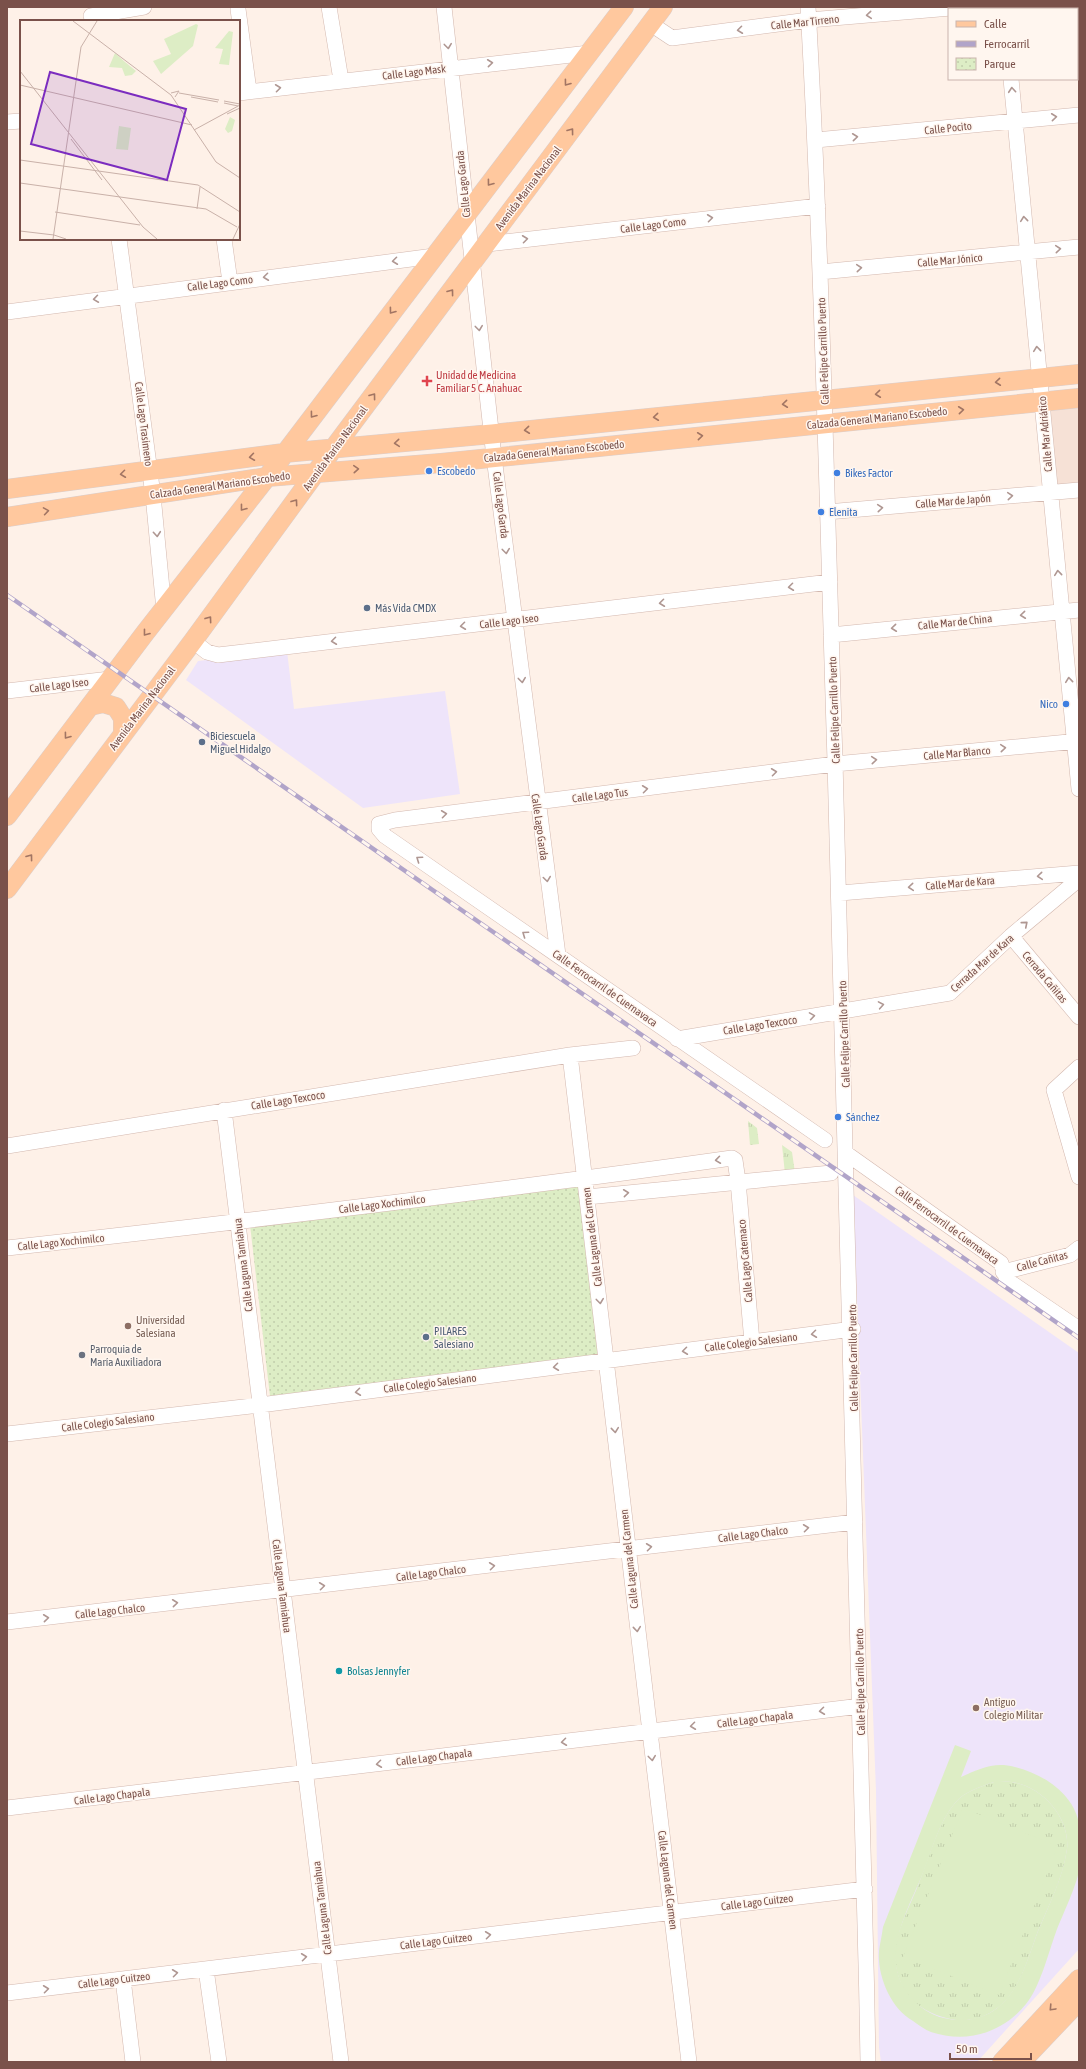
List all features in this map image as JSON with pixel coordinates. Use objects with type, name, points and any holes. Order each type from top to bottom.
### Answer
[{"type":"main road","points":[[7,816],[108,681],[267,478],[284,453],[624,7]]},
{"type":"main road","name":"Avenida Marina Nacional","points":[[7,889],[123,732],[193,641],[333,448],[663,7]]},
{"type":"main road","name":"Calzada General Mariano Escobedo","points":[[7,489],[284,453],[492,434],[1079,374]]},
{"type":"main road","name":"Calzada General Mariano Escobedo","points":[[7,517],[267,478],[317,472],[494,457],[1079,398]]},
{"type":"main road","points":[[108,681],[110,697],[116,706],[140,710]]},
{"type":"main road","points":[[90,706],[105,703],[116,707],[122,718],[123,732]]},
{"type":"main road","points":[[1002,2062],[1079,1979]]},
{"type":"main road","points":[[1021,2062],[1079,2001]]},
{"type":"street","points":[[91,15],[144,7]]},
{"type":"street","points":[[329,7],[341,80]]},
{"type":"street","name":"Calle Lago Garda","points":[[444,7],[494,457],[537,803],[558,955]]},
{"type":"street","name":"Calle Mar Tirreno","points":[[651,24],[672,38],[809,14],[963,7]]},
{"type":"street","points":[[238,9],[239,20]]},
{"type":"street","name":"Calle Felipe Carrillo Puerto","points":[[809,14],[816,140],[853,1329],[868,2062]]},
{"type":"street","points":[[240,37],[244,92]]},
{"type":"street","name":"Calle Lago Mask","points":[[244,92],[451,67],[589,53]]},
{"type":"street","name":"Calle Mar Adriático","points":[[1011,80],[1050,492],[1077,742],[1079,789]]},
{"type":"street","name":"Calle Pocito","points":[[816,140],[1079,115]]},
{"type":"street","points":[[7,122],[20,121]]},
{"type":"street","name":"Calle Lago Como","points":[[487,244],[818,206]]},
{"type":"street","name":"Calle Lago Trasimeno","points":[[119,240],[153,495],[164,610]]},
{"type":"street","points":[[224,240],[230,282]]},
{"type":"street","name":"Calle Mar Jónico","points":[[820,272],[1079,248]]},
{"type":"street","name":"Calle Lago Como","points":[[7,312],[127,295],[434,256]]},
{"type":"street","name":"Calle Mar de Japón","points":[[827,512],[1079,490]]},
{"type":"street","name":"Calle Lago Iseo","points":[[193,641],[207,652],[218,655],[830,582]]},
{"type":"street","name":"Calle Mar de China","points":[[831,635],[1079,610]]},
{"type":"street","name":"Calle Lago Iseo","points":[[7,691],[108,681]]},
{"type":"street","name":"Calle Mar Blanco","points":[[835,764],[1077,742]]},
{"type":"street","name":"Calle Lago Tus","points":[[385,836],[379,829],[379,824],[385,821],[537,803],[835,764]]},
{"type":"street","name":"Calle Ferrocarril de Cuernavaca","points":[[385,836],[825,1140]]},
{"type":"street","name":"Calle Mar de Kara","points":[[840,892],[1079,873]]},
{"type":"street","name":"Cerrada Mar de Kara","points":[[843,1011],[950,993],[1011,936],[1079,879]]},
{"type":"street","name":"Cerrada Cañitas","points":[[1011,936],[1079,1017]]},
{"type":"street","name":"Calle Lago Texcoco","points":[[677,1039],[843,1011]]},
{"type":"street","name":"Calle Lago Texcoco","points":[[7,1146],[570,1055],[633,1048]]},
{"type":"street","name":"Calle Laguna del Carmen","points":[[570,1055],[607,1361],[649,1732],[690,2062]]},
{"type":"street","points":[[1079,1067],[1054,1090],[1079,1177]]},
{"type":"street","name":"Calle Laguna Tamiahua","points":[[224,1110],[341,2062]]},
{"type":"street","name":"Calle Ferrocarril de Cuernavaca","points":[[847,1154],[1001,1263],[1007,1280],[1079,1329]]},
{"type":"street","name":"Calle Lago Xochimilco","points":[[7,1248],[238,1222],[585,1179],[732,1158],[735,1160],[738,1181]]},
{"type":"street","points":[[587,1197],[831,1173]]},
{"type":"street","name":"Calle Lago Catemaco","points":[[738,1181],[752,1342]]},
{"type":"street","name":"Calle Cañitas","points":[[1003,1272],[1070,1256],[1079,1248]]},
{"type":"street","name":"Calle Colegio Salesiano","points":[[7,1434],[260,1405],[853,1329]]},
{"type":"street","name":"Calle Lago Chalco","points":[[7,1622],[283,1591],[856,1522]]},
{"type":"street","name":"Calle Lago Chapala","points":[[7,1808],[860,1706]]},
{"type":"street","name":"Calle Lago Cuitzeo","points":[[7,1993],[865,1889]]},
{"type":"street","points":[[206,1969],[219,2062]]},
{"type":"street","points":[[123,1979],[133,2062]]},
{"type":"shaded area","points":[[1079,401],[1079,487],[1055,489],[1046,405]]},
{"type":"shaded area","points":[[287,651],[294,709],[445,691],[460,794],[363,808],[186,680],[198,661]]},
{"type":"shaded area","name":"Antiguo Colegio Militar","points":[[853,1195],[1079,1353],[1079,1949],[977,2062],[881,2062],[879,2047],[876,1791]]},
{"type":"green space","points":[[748,1121],[757,1128],[759,1144],[750,1145]]},
{"type":"green space","points":[[782,1145],[792,1152],[795,1173],[785,1174]]},
{"type":"green space","points":[[580,1186],[601,1356],[270,1396],[250,1225]]},
{"type":"green space","points":[[955,1745],[971,1751],[961,1777],[976,1770],[998,1765],[1016,1767],[1040,1776],[1051,1783],[1070,1802],[1076,1813],[1079,1825],[1080,1865],[1078,1876],[1035,1989],[1026,2004],[1017,2014],[1006,2022],[995,2029],[983,2033],[957,2037],[929,2031],[905,2016],[898,2009],[887,1991],[880,1971],[879,1951],[883,1927]],"holes":[[[994,1782],[1014,1782],[1027,1787],[1037,1792],[1054,1807],[1060,1817],[1067,1838],[1065,1859],[1055,1891],[1022,1975],[1010,1995],[1002,2004],[988,2014],[963,2020],[944,2018],[929,2013],[917,2004],[901,1982],[896,1966],[896,1951],[899,1934],[936,1836],[949,1811],[963,1795]]]},
{"type":"green space","points":[[994,1782],[1014,1782],[1037,1792],[1046,1799],[1054,1807],[1060,1817],[1067,1838],[1067,1849],[1059,1881],[1038,1931],[1022,1975],[1010,1996],[993,2011],[984,2016],[975,2019],[957,2020],[938,2016],[929,2012],[909,1997],[901,1983],[896,1967],[896,1943],[943,1821],[955,1803],[963,1795]]},
{"type":"green space","points":[[963,1808],[1058,1846],[999,1995],[903,1957]]},
{"type":"railway","points":[[7,595],[1079,1338]]},
{"type":"place","name":"Unidad de Medicina Familiar 5 C. Anahuac","points":[[427,381]]},
{"type":"place","name":"Escobedo","points":[[429,471]]},
{"type":"place","name":"Bikes Factor","points":[[837,473]]},
{"type":"place","name":"Elenita","points":[[821,512]]},
{"type":"place","name":"Más Vida CMDX","points":[[367,608]]},
{"type":"place","name":"Nico","points":[[1066,704]]},
{"type":"place","name":"Biciescuela Miguel Hidalgo","points":[[202,742]]},
{"type":"place","name":"Sánchez","points":[[838,1117]]},
{"type":"place","name":"Universidad Salesiana","points":[[128,1326]]},
{"type":"place","name":"PILARES Salesiano","points":[[426,1337]]},
{"type":"place","name":"Parroquia de María Auxiliadora","points":[[82,1355]]},
{"type":"place","name":"Bolsas Jennyfer","points":[[339,1671]]},
{"type":"place","name":"Antiguo Colegio Militar","points":[[976,1708]]}]
